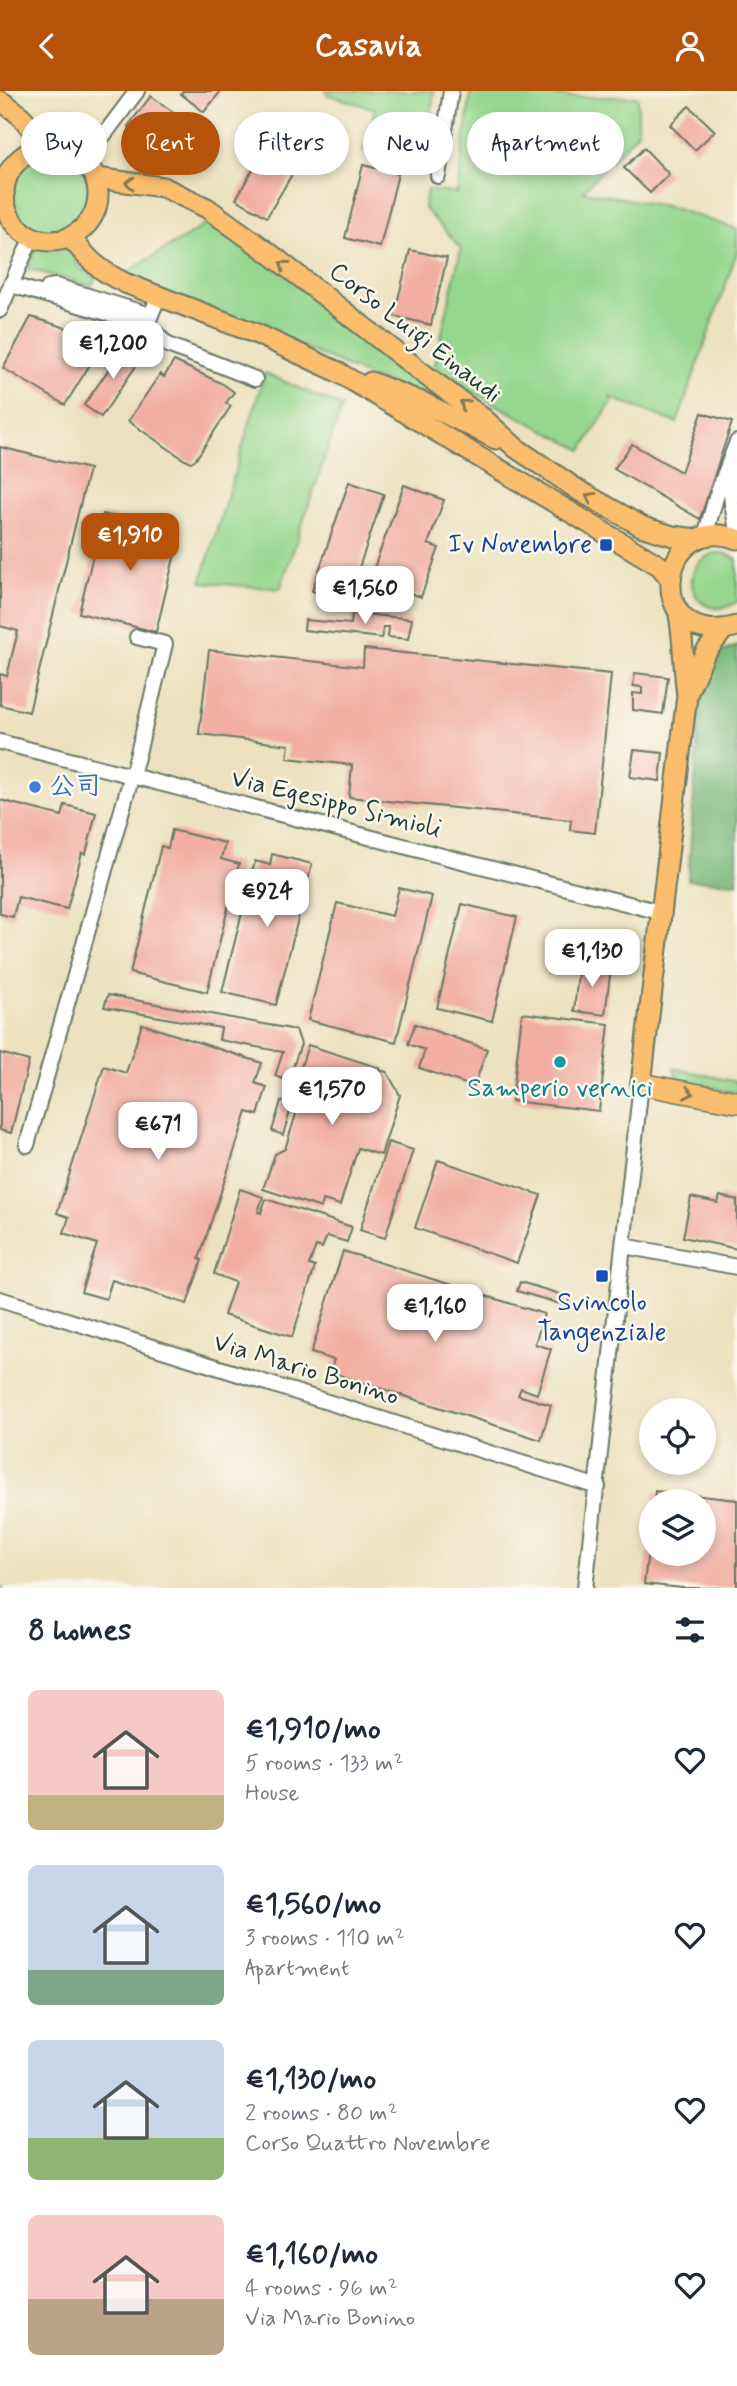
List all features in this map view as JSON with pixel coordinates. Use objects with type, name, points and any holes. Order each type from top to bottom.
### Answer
[{"type":"highway","points":[[641,1084],[737,1102]]},
{"type":"main road","points":[[0,101],[21,116]]},
{"type":"main road","points":[[21,160],[15,164],[2,189],[4,213],[21,230],[32,237],[45,240],[70,237],[82,230],[92,219],[98,199],[94,175]]},
{"type":"main road","name":"Corso Luigi Einaudi","points":[[96,178],[163,187],[207,208],[483,418],[516,448],[578,490],[643,527],[673,536],[701,538],[716,534],[737,539]]},
{"type":"main road","points":[[70,237],[93,264],[108,275],[257,334],[336,371],[660,566],[671,580]]},
{"type":"main road","points":[[336,371],[422,402],[516,448]]},
{"type":"main road","points":[[641,1084],[687,695],[683,668],[684,640],[680,615],[673,602],[671,580],[678,555],[701,538]]},
{"type":"main road","points":[[680,615],[695,624],[730,627]]},
{"type":"main road","points":[[687,695],[705,653],[730,627]]},
{"type":"street","points":[[107,130],[136,91]]},
{"type":"street","points":[[438,176],[451,91]]},
{"type":"street","points":[[0,310],[32,237]]},
{"type":"street","points":[[12,285],[49,296],[47,290],[56,286],[148,320],[168,345],[255,379]]},
{"type":"street","points":[[148,320],[159,295]]},
{"type":"street","points":[[701,538],[737,442]]},
{"type":"street","points":[[729,463],[737,530]]},
{"type":"street","points":[[27,1145],[131,776],[165,644],[137,637]]},
{"type":"street","name":"Via Egesippo Simioli","points":[[0,742],[660,912]]},
{"type":"street","points":[[585,1588],[641,1084]]},
{"type":"street","points":[[624,1247],[737,1267]]},
{"type":"street","name":"Via Mario Bonino","points":[[0,1299],[597,1487]]},
{"type":"green space","points":[[326,91],[434,91],[432,112],[374,112],[375,109],[326,94]]},
{"type":"green space","points":[[471,91],[525,91],[570,97],[638,97],[638,132],[624,147],[624,112],[468,112]]},
{"type":"green space","points":[[467,120],[467,175],[598,175],[583,191],[670,207],[737,229],[737,252],[677,423],[609,397],[613,400],[582,450],[476,394],[434,368],[461,248],[424,208],[427,190],[457,193]]},
{"type":"green space","points":[[21,169],[21,175],[85,175],[90,187],[90,203],[84,217],[73,228],[59,234],[43,234],[29,228],[18,217],[12,203],[12,187]]},
{"type":"green space","points":[[210,222],[242,235],[449,407],[370,377],[276,335],[121,276]]},
{"type":"green space","points":[[36,247],[48,250],[67,247],[72,251],[78,266],[95,279],[92,286],[28,269]]},
{"type":"green space","points":[[265,373],[342,407],[280,589],[201,582]]},
{"type":"green space","points":[[715,553],[724,553],[737,559],[737,602],[723,608],[711,607],[701,601],[694,593],[692,582],[694,571],[701,560]]},
{"type":"green space","points":[[737,646],[737,883],[688,880],[701,689],[714,655]]},
{"type":"green space","points":[[674,1068],[737,1082],[737,1093],[684,1081],[677,1077]]},
{"type":"building","points":[[183,91],[221,91],[204,112],[181,94]]},
{"type":"building","points":[[151,96],[173,112],[139,112]]},
{"type":"building","points":[[689,106],[715,131],[695,150],[670,125]]},
{"type":"building","points":[[644,148],[669,174],[650,193],[624,168]]},
{"type":"building","points":[[363,165],[363,175],[398,175],[380,247],[345,238]]},
{"type":"building","points":[[250,175],[292,175],[267,217],[236,199]]},
{"type":"building","points":[[410,250],[447,258],[431,325],[394,316]]},
{"type":"building","points":[[31,317],[105,340],[65,405],[3,368]]},
{"type":"building","points":[[128,347],[143,356],[101,417],[84,405],[118,356]]},
{"type":"building","points":[[174,361],[234,392],[226,403],[231,406],[196,459],[191,462],[128,421],[160,374],[164,377]]},
{"type":"building","points":[[702,413],[732,422],[700,519],[614,469],[632,444],[681,472]]},
{"type":"building","points":[[0,447],[89,469],[29,712],[0,705],[0,674],[7,676],[18,631],[0,626]]},
{"type":"building","points":[[349,482],[384,494],[347,603],[312,591]]},
{"type":"building","points":[[404,485],[444,500],[428,544],[439,548],[421,597],[370,579]]},
{"type":"building","points":[[103,514],[180,533],[156,632],[79,613]]},
{"type":"building","points":[[352,613],[412,619],[408,639],[388,637],[389,627],[383,627],[382,638],[304,630],[305,620],[351,624]]},
{"type":"building","points":[[364,649],[611,674],[595,833],[570,830],[571,820],[349,797],[352,765],[287,758],[289,745],[199,734],[209,650],[363,667]]},
{"type":"building","points":[[635,673],[668,677],[663,714],[633,710],[633,693],[642,694],[642,687],[633,686]]},
{"type":"building","points":[[634,750],[663,753],[660,781],[630,777]]},
{"type":"building","points":[[0,800],[62,816],[65,805],[96,813],[86,854],[82,853],[67,909],[18,897],[13,917],[0,914]]},
{"type":"building","points":[[172,830],[225,843],[221,859],[239,864],[207,992],[130,973],[161,846],[168,848]]},
{"type":"building","points":[[272,854],[312,864],[276,1005],[222,992],[255,861],[270,865]]},
{"type":"building","points":[[399,888],[432,896],[396,1042],[308,1020],[337,903],[392,916]]},
{"type":"building","points":[[462,904],[517,917],[492,1021],[437,1008]]},
{"type":"building","points":[[579,964],[611,967],[605,1015],[574,1011]]},
{"type":"building","points":[[108,995],[296,1030],[301,1044],[288,1081],[275,1076],[283,1052],[219,1040],[221,1028],[104,1007]]},
{"type":"building","name":"Samperio vernici","points":[[522,1013],[609,1024],[599,1111],[512,1101]]},
{"type":"building","points":[[142,1024],[262,1063],[255,1083],[267,1087],[258,1115],[247,1112],[187,1304],[112,1280],[106,1299],[81,1292],[97,1244],[64,1233],[69,1217],[57,1213],[104,1066],[126,1073]]},
{"type":"building","points":[[415,1024],[487,1049],[474,1087],[419,1068],[425,1050],[408,1044]]},
{"type":"building","points":[[308,1045],[380,1068],[379,1070],[387,1072],[400,1095],[381,1155],[358,1148],[340,1205],[323,1200],[321,1208],[263,1189],[275,1154],[285,1149],[303,1092],[294,1089]]},
{"type":"building","points":[[0,1053],[29,1061],[11,1133],[0,1130]]},
{"type":"building","points":[[281,1101],[292,1105],[283,1135],[272,1131]]},
{"type":"building","points":[[388,1142],[413,1150],[385,1238],[360,1230]]},
{"type":"building","points":[[438,1160],[541,1195],[517,1263],[415,1228]]},
{"type":"building","points":[[240,1189],[263,1197],[258,1212],[261,1213],[266,1199],[352,1227],[347,1242],[327,1236],[322,1248],[316,1246],[309,1265],[315,1267],[292,1337],[224,1315],[235,1282],[214,1274]]},
{"type":"building","points":[[720,1196],[737,1200],[737,1249],[683,1237],[691,1197],[718,1203]]},
{"type":"building","points":[[343,1251],[544,1314],[535,1344],[551,1349],[537,1394],[521,1388],[518,1395],[551,1405],[541,1440],[330,1372],[334,1360],[311,1353]]},
{"type":"building","points":[[520,1282],[570,1297],[567,1306],[517,1291]]},
{"type":"building","points":[[716,1498],[737,1500],[737,1588],[683,1588],[644,1584],[646,1566],[716,1566]]},
{"type":"place","name":"Iv Novembre","points":[[606,545]]},
{"type":"place","name":"公司","points":[[35,787]]},
{"type":"place","name":"Samperio vernici","points":[[560,1062]]},
{"type":"place","name":"Svincolo Tangenziale","points":[[602,1276]]}]
